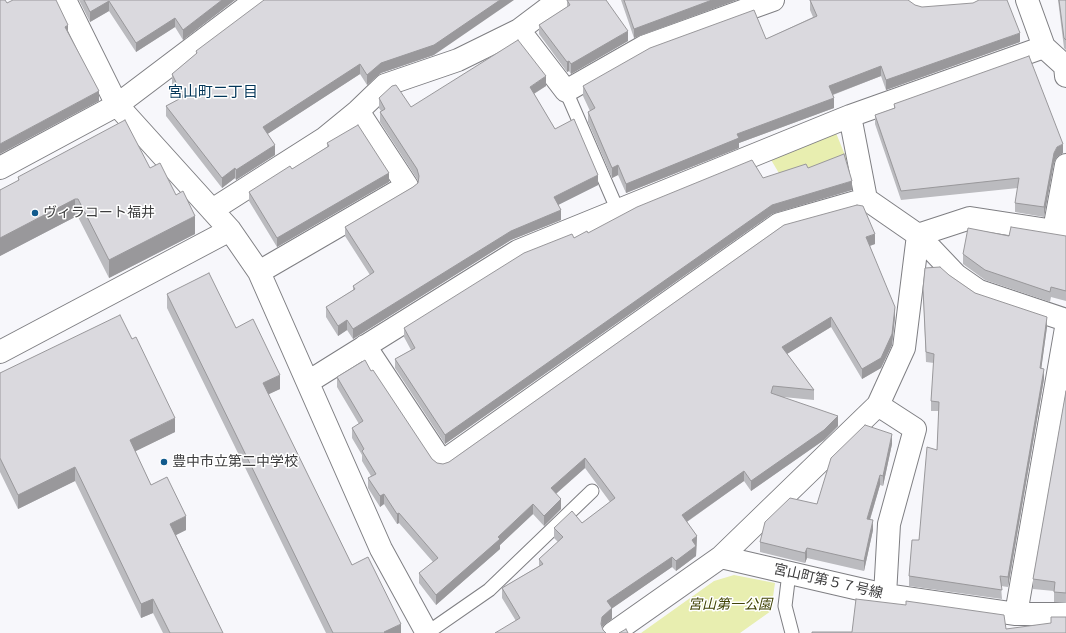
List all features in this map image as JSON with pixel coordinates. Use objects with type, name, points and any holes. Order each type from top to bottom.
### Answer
[{"type":"street","points":[[65,0],[117,105],[230,230],[259,272],[381,549],[427,633]]},
{"type":"street","points":[[0,168],[117,105],[256,0]]},
{"type":"street","points":[[212,210],[325,138],[358,111],[385,85],[458,60],[519,30],[559,0]]},
{"type":"street","points":[[519,30],[566,92],[645,46],[773,0]]},
{"type":"street","points":[[914,0],[921,4],[972,0]]},
{"type":"street","points":[[1027,0],[1044,48],[1065,66],[1066,76]]},
{"type":"street","points":[[308,382],[518,251],[850,116],[1044,48]]},
{"type":"street","points":[[259,272],[407,186],[358,111]]},
{"type":"street","points":[[850,116],[866,199],[918,235],[956,275],[979,291],[1066,320]]},
{"type":"street","points":[[918,235],[970,218],[1060,232],[1066,166]]},
{"type":"street","points":[[365,346],[442,462],[779,224],[866,199]]},
{"type":"street","points":[[0,352],[230,230]]},
{"type":"street","points":[[613,633],[721,558],[878,405],[904,348],[918,235]]},
{"type":"street","points":[[1016,614],[1066,328]]},
{"type":"street","points":[[878,405],[915,428],[889,524],[885,595]]},
{"type":"street","name":"宮山町第５７号線","points":[[721,558],[885,595],[1016,614],[1066,614]]},
{"type":"lane","points":[[566,92],[618,211]]},
{"type":"lane","points":[[427,633],[489,590],[592,491]]},
{"type":"lane","points":[[789,573],[785,606],[792,633]]},
{"type":"green space","points":[[836,133],[847,160],[819,171],[780,175],[770,158]]},
{"type":"green space","name":"宮山第一公園","points":[[734,575],[775,583],[771,611],[740,633],[641,633],[714,581]]},
{"type":"building","points":[[0,0],[5,0],[7,3],[13,0],[56,0],[68,25],[65,27],[99,91],[0,144]]},
{"type":"building","points":[[84,0],[222,0],[183,30],[175,18],[136,43],[109,1],[90,12]]},
{"type":"building","points":[[264,0],[500,0],[434,45],[381,63],[367,75],[360,64],[263,127],[275,145],[236,170],[235,168],[222,178],[166,106],[183,97],[172,74],[197,53],[196,51]]},
{"type":"building","points":[[567,0],[606,0],[628,31],[571,64],[569,61],[567,62],[539,25],[570,5]]},
{"type":"building","points":[[624,0],[712,0],[634,29]]},
{"type":"building","points":[[810,0],[908,0],[915,5],[922,7],[973,3],[979,0],[1007,0],[1020,33],[886,80],[881,66],[829,86],[834,98],[737,134],[739,138],[626,184],[618,165],[612,168],[588,112],[595,108],[583,86],[650,48],[754,10],[766,39],[817,16]]},
{"type":"building","points":[[1059,0],[1066,0],[1066,40],[1064,38]]},
{"type":"building","points":[[518,40],[546,76],[530,87],[555,129],[574,119],[598,175],[554,197],[561,210],[511,231],[353,329],[347,320],[338,326],[326,307],[355,289],[353,286],[374,272],[345,227],[418,183],[419,176],[417,169],[380,112],[385,109],[379,98],[392,86],[396,85],[411,107]]},
{"type":"building","points":[[1029,56],[1063,144],[1057,147],[1054,153],[1044,207],[1015,203],[1019,178],[901,191],[875,115],[895,108],[894,104]]},
{"type":"building","points":[[125,120],[150,168],[160,163],[176,195],[183,191],[195,216],[109,260],[78,199],[75,199],[0,238],[0,190],[19,180],[18,177]]},
{"type":"building","points":[[358,125],[389,173],[277,238],[249,192],[290,166],[292,169],[329,146],[327,143]]},
{"type":"building","points":[[844,154],[852,181],[772,205],[445,435],[395,359],[415,348],[404,328],[524,253],[572,234],[574,238],[587,231],[588,233],[637,207],[752,160],[763,178],[806,164],[808,168]]},
{"type":"building","points":[[857,205],[863,206],[875,234],[866,237],[895,307],[892,334],[881,358],[862,369],[831,317],[782,347],[814,390],[773,386],[771,393],[838,416],[824,430],[751,481],[744,471],[682,515],[697,536],[692,540],[696,546],[676,561],[672,557],[607,601],[612,608],[602,617],[601,624],[606,633],[495,633],[520,618],[502,588],[543,564],[539,559],[563,537],[554,528],[572,511],[582,523],[615,498],[585,458],[551,488],[561,499],[544,516],[533,504],[498,537],[500,539],[436,595],[419,573],[438,558],[399,513],[397,514],[384,494],[380,496],[368,478],[376,474],[362,451],[364,449],[352,428],[363,421],[337,377],[365,360],[432,459],[437,463],[443,464],[449,462],[784,225]]},
{"type":"building","points":[[1011,227],[1066,236],[1066,291],[1051,287],[1050,292],[985,270],[963,254],[968,228],[1009,236]]},
{"type":"building","points":[[940,267],[975,293],[1047,317],[1040,368],[1044,369],[1008,577],[1000,576],[1002,590],[909,576],[912,540],[919,540],[927,447],[937,450],[939,402],[931,401],[934,354],[926,352],[923,289],[925,268]]},
{"type":"building","points":[[209,273],[236,328],[253,319],[280,375],[263,383],[352,565],[368,557],[401,624],[384,632],[385,633],[333,633],[167,294]]},
{"type":"building","points":[[120,315],[132,339],[136,337],[175,418],[130,440],[151,485],[167,477],[186,516],[170,524],[223,633],[170,633],[153,599],[141,604],[75,467],[18,495],[0,458],[0,373]]},
{"type":"building","points":[[1066,391],[1066,593],[1054,592],[1055,582],[1033,579]]},
{"type":"building","points":[[865,425],[892,434],[883,476],[880,475],[867,519],[873,520],[864,561],[807,548],[805,553],[760,542],[765,522],[790,498],[817,504],[831,458]]},
{"type":"building","points":[[856,599],[906,605],[906,601],[1004,615],[1006,629],[1051,623],[1051,617],[1066,617],[1066,633],[812,633],[852,632]]},
{"type":"building","points":[[626,629],[628,633],[619,633]]},
{"type":"place","name":"ヴィラコート福井","points":[[35,213]]},
{"type":"place","name":"豊中市立第二中学校","points":[[164,462]]},
{"type":"district","name":"宮山町二丁目","points":[[213,93]]}]
